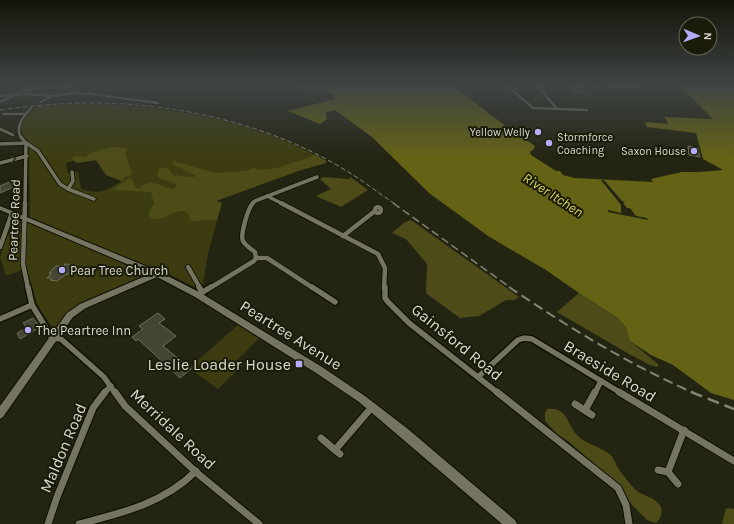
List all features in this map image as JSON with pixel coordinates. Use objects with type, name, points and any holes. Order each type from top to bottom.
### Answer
[{"type":"street","points":[[26,143],[18,132],[21,121],[30,109]]},
{"type":"street","points":[[571,109],[587,110]]},
{"type":"street","points":[[4,114],[26,114]]},
{"type":"street","points":[[0,129],[11,133]]},
{"type":"street","points":[[0,144],[26,143],[35,147],[40,152],[61,185],[94,199]]},
{"type":"street","name":"Peartree Road","points":[[26,143],[27,156],[23,249],[25,274],[32,305],[52,338]]},
{"type":"street","points":[[26,149],[35,147]]},
{"type":"street","points":[[0,163],[27,156]]},
{"type":"street","points":[[68,189],[73,185],[74,181],[72,172]]},
{"type":"street","points":[[256,258],[255,252],[244,243],[242,238],[250,206],[255,201],[317,177]]},
{"type":"street","name":"Gainsford Road","points":[[267,196],[378,254],[384,261],[386,268],[384,288],[386,301],[420,334],[618,488],[626,501],[629,514],[629,524]]},
{"type":"street","name":"Peartree Avenue","points":[[0,208],[200,293],[319,370],[372,407],[511,524]]},
{"type":"street","points":[[343,236],[375,211]]},
{"type":"street","points":[[0,247],[12,213]]},
{"type":"street","points":[[188,267],[200,293],[254,261],[256,258],[267,258],[335,302]]},
{"type":"street","points":[[1,411],[65,320],[76,310],[157,274]]},
{"type":"street","points":[[0,319],[32,305]]},
{"type":"street","name":"Merridale Road","points":[[52,338],[61,339],[104,377],[125,406],[196,471],[259,524]]},
{"type":"street","name":"Braeside Road","points":[[478,378],[518,340],[524,338],[540,343],[734,461]]},
{"type":"street","points":[[584,410],[601,381]]},
{"type":"street","name":"Maldon Road","points":[[48,524],[57,497],[94,408],[101,396],[111,386]]},
{"type":"street","points":[[575,404],[592,416]]},
{"type":"street","points":[[321,438],[338,452],[372,407]]},
{"type":"street","points":[[668,472],[684,430]]},
{"type":"street","points":[[658,470],[668,472],[678,484]]},
{"type":"street","points":[[80,524],[120,513],[164,496],[179,487],[196,471]]},
{"type":"shaded area","points":[[34,109],[163,109],[175,111],[237,124],[268,134],[298,146],[326,161],[216,201],[222,203],[208,253],[203,284],[195,287],[159,269],[74,308],[58,325],[53,328],[37,304],[27,268],[6,276],[0,257],[13,218],[27,224],[30,215],[29,142],[23,135],[21,126],[26,116]],"holes":[[[96,160],[106,175],[122,181],[98,192],[81,189],[78,172],[68,173],[66,163]]]},
{"type":"shaded area","points":[[113,147],[128,148],[125,153],[132,173],[130,176],[125,177],[122,181],[106,175],[96,160],[77,163],[71,158],[76,156],[85,157],[95,151]]},
{"type":"shaded area","points":[[316,155],[326,161],[326,163],[295,172],[216,201],[222,203],[217,220],[191,221],[188,214],[184,211],[175,212],[166,217],[155,219],[150,218],[149,212],[154,204],[151,192],[115,190],[116,187],[130,178],[132,179],[136,188],[153,183],[174,189],[177,184],[157,176],[159,169],[167,167],[173,175],[189,177],[197,176],[172,164],[174,161],[215,173],[245,171],[253,168],[260,170],[277,168]]},
{"type":"shaded area","points":[[349,176],[368,190],[341,207],[316,196],[331,189],[320,179],[323,177],[350,179]]},
{"type":"shaded area","points":[[411,220],[519,297],[514,300],[506,300],[479,316],[460,318],[426,293],[427,264],[406,239],[392,233],[405,222]]},
{"type":"shaded area","points":[[579,293],[618,318],[626,328],[630,341],[658,364],[658,367],[650,365],[629,354],[557,312]]},
{"type":"shaded area","points":[[238,325],[259,338],[238,359],[244,364],[218,389],[189,368]]},
{"type":"shaded area","points":[[547,409],[554,409],[563,413],[573,430],[580,438],[610,455],[620,471],[638,492],[659,504],[661,507],[661,514],[656,523],[647,520],[632,505],[617,484],[568,441],[557,434],[545,421],[545,413]]},
{"type":"shaded area","points":[[726,508],[734,509],[734,524],[722,524]]},
{"type":"water","name":"River Itchen","points":[[294,109],[484,109],[508,128],[501,130],[510,128],[535,146],[530,152],[531,155],[556,171],[560,171],[563,175],[575,178],[653,182],[651,179],[682,172],[723,170],[703,159],[696,133],[647,127],[645,122],[669,124],[664,117],[713,119],[703,109],[734,109],[734,400],[711,393],[673,365],[651,355],[630,341],[626,328],[618,318],[546,270],[488,236],[429,193],[372,137],[335,110],[326,112],[327,119],[320,124],[288,111]]},
{"type":"pier","points":[[601,180],[604,180],[622,201],[625,202],[623,203],[627,208],[630,208],[636,216],[647,218],[648,220],[608,212],[608,210],[621,213],[621,205]]},
{"type":"building","name":"Saxon House","points":[[688,146],[698,148],[700,157],[689,155]]},
{"type":"building","points":[[20,179],[20,184],[0,193],[0,186]]},
{"type":"building","name":"Pear Tree Church","points":[[65,264],[77,265],[69,274],[66,274],[57,281],[50,280],[52,278],[47,278],[52,273],[49,273],[56,266],[64,266]]},
{"type":"building","points":[[158,313],[165,319],[159,323],[176,336],[163,346],[191,369],[180,378],[138,339],[136,341],[132,337],[143,329],[139,326]]},
{"type":"building","name":"The Peartree Inn","points":[[33,318],[40,327],[20,339],[17,333],[27,328],[23,323]]},
{"type":"railway","points":[[0,110],[5,109]]},
{"type":"railway","points":[[175,109],[225,120],[290,142],[321,156],[356,177],[395,204]]},
{"type":"railway","points":[[393,203],[511,288]]},
{"type":"railway","points":[[509,287],[599,344],[646,370],[694,393]]},
{"type":"railway","points":[[691,392],[734,409]]},
{"type":"place","name":"Yellow Welly","points":[[538,132]]},
{"type":"place","name":"Stormforce Coaching","points":[[549,143]]},
{"type":"place","name":"Saxon House","points":[[694,151]]},
{"type":"place","name":"Pear Tree Church","points":[[62,270]]},
{"type":"place","name":"The Peartree Inn","points":[[28,330]]},
{"type":"place","name":"Leslie Loader House","points":[[299,364]]}]
